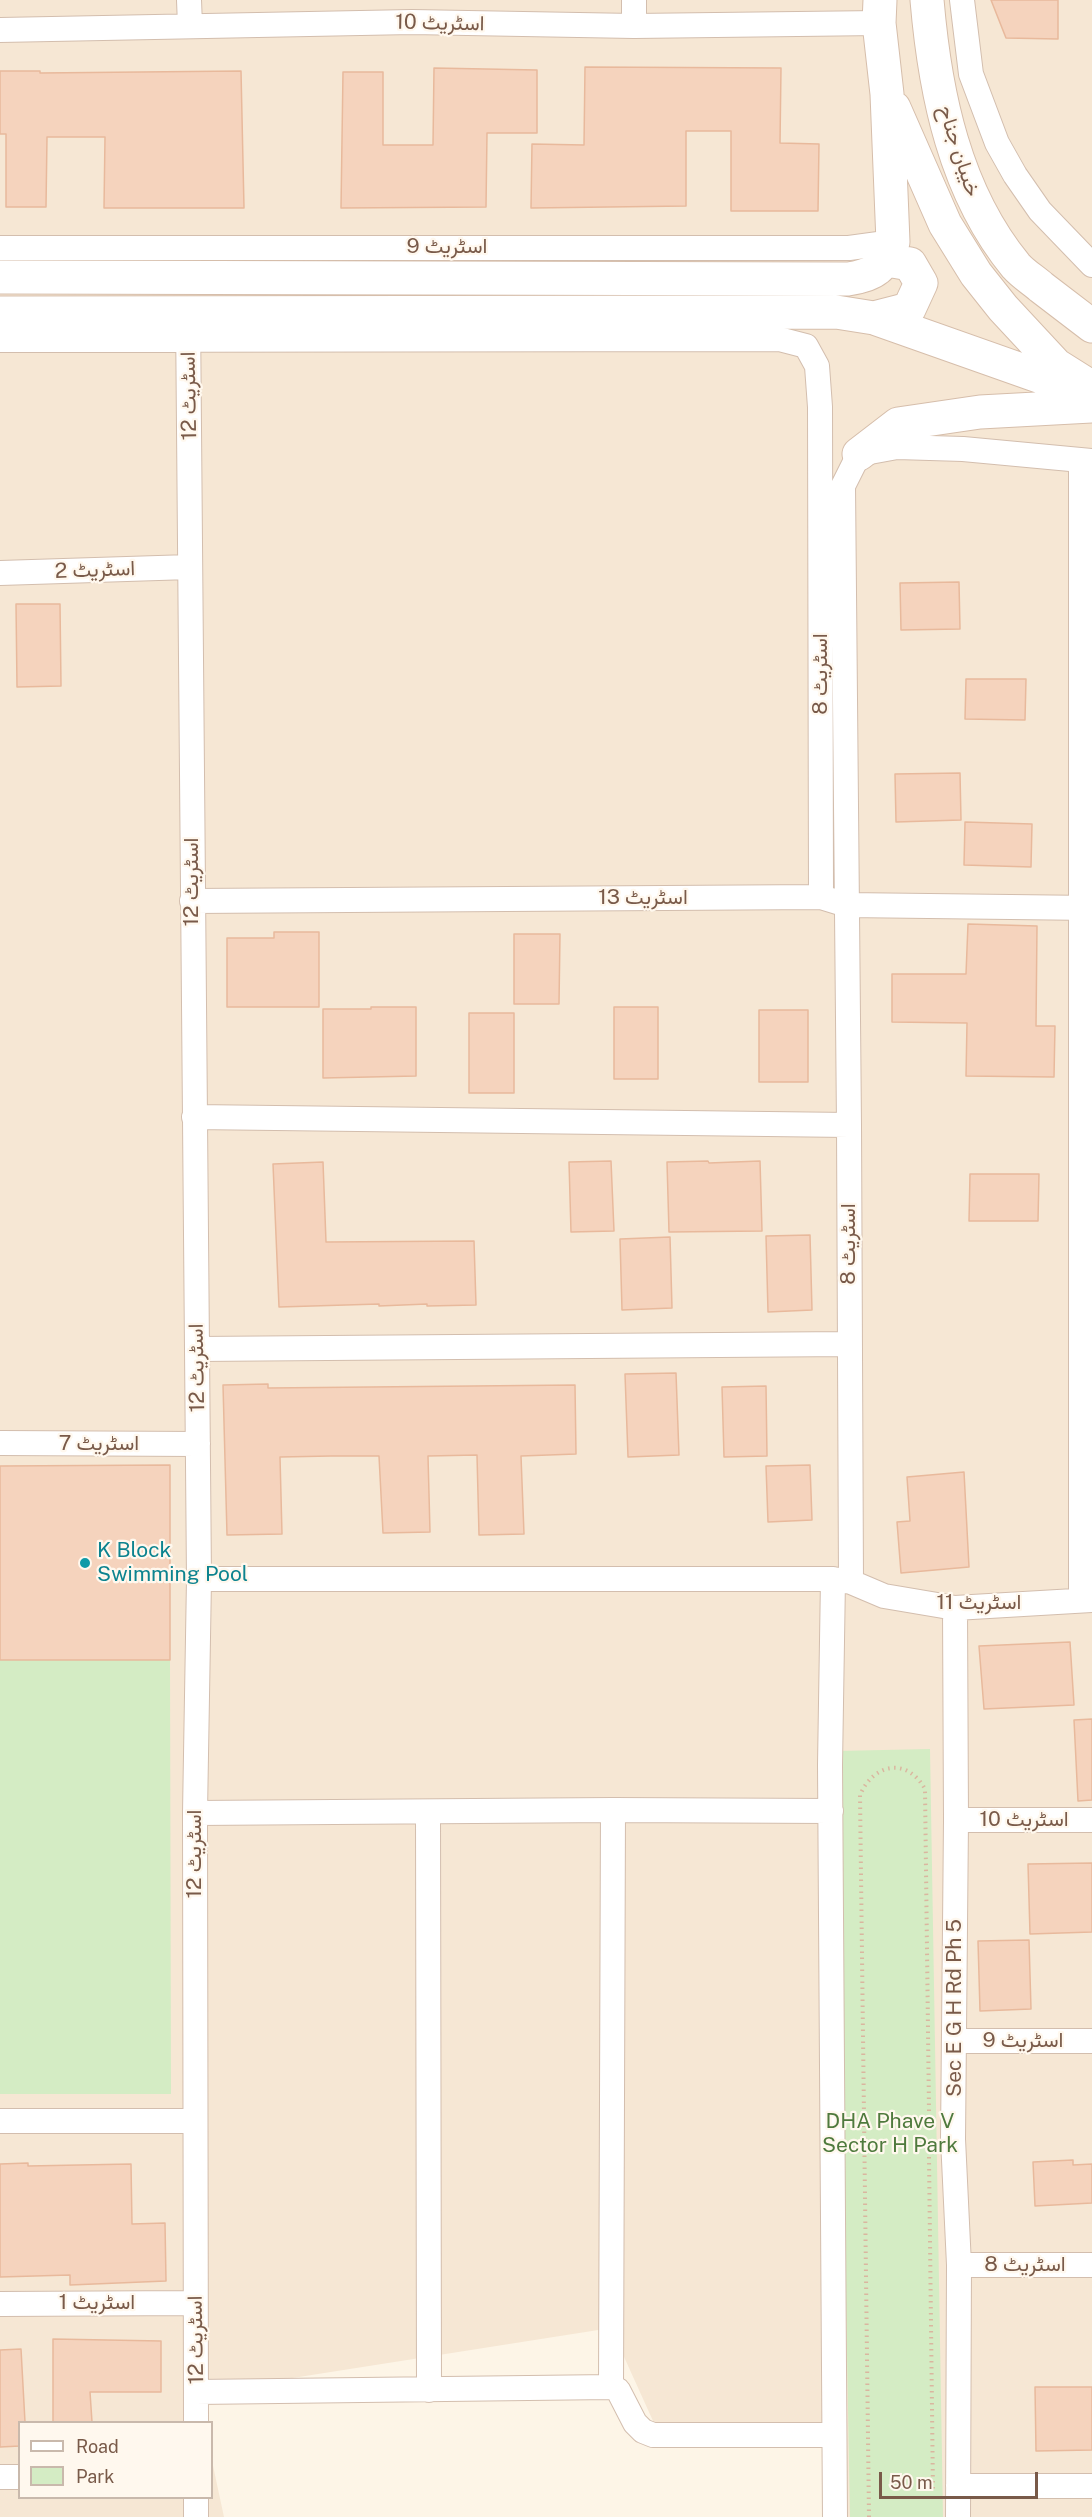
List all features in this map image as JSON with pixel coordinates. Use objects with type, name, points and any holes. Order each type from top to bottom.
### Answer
[{"type":"main road","name":"خیبان جناح","points":[[927,0],[933,50],[951,141],[961,172],[983,220],[1018,268],[1092,326]]},
{"type":"main road","name":"خیبان جناح","points":[[880,11],[887,94],[890,251]]},
{"type":"main road","name":"خیبان جناح","points":[[887,94],[945,224],[976,274],[1003,308],[1056,365],[1092,388]]},
{"type":"main road","points":[[0,277],[848,279],[870,276],[890,251],[910,264],[921,283],[909,309],[874,318]]},
{"type":"main road","points":[[0,314],[188,327],[836,312],[874,318],[1092,395]]},
{"type":"main road","points":[[859,454],[898,424],[980,412],[1092,406]]},
{"type":"street","points":[[189,0],[189,25]]},
{"type":"street","points":[[634,0],[634,26]]},
{"type":"street","points":[[962,0],[971,74],[998,143],[1015,175],[1040,211],[1092,265]]},
{"type":"street","name":"اسٹریٹ 10","points":[[0,30],[189,25],[412,11],[634,26],[880,11]]},
{"type":"street","name":"اسٹریٹ 9","points":[[0,248],[849,248],[890,251]]},
{"type":"street","name":"اسٹریٹ 8","points":[[0,340],[188,327],[786,340],[806,346],[817,366],[821,450],[821,897]]},
{"type":"street","name":"اسٹریٹ 12","points":[[188,327],[199,1579],[195,1813],[196,2421]]},
{"type":"street","points":[[859,454],[897,447],[963,449],[1087,461],[1086,1600]]},
{"type":"street","name":"اسٹریٹ 8","points":[[835,2517],[831,1811],[842,1581],[852,1546],[843,486],[859,454]]},
{"type":"street","name":"اسٹریٹ 2","points":[[0,573],[190,567]]},
{"type":"street","name":"اسٹریٹ 13","points":[[192,901],[821,897],[847,905],[1086,908]]},
{"type":"street","points":[[194,1117],[849,1125]]},
{"type":"street","points":[[197,1349],[849,1344]]},
{"type":"street","name":"اسٹریٹ 7","points":[[0,1443],[198,1444]]},
{"type":"street","points":[[199,1579],[842,1581]]},
{"type":"street","name":"اسٹریٹ 11","points":[[842,1581],[884,1596],[955,1608],[1086,1600]]},
{"type":"street","name":"Sec E G H Rd Ph 5","points":[[955,1608],[953,2139],[959,2265],[958,2517]]},
{"type":"street","points":[[611,2387],[613,1810]]},
{"type":"street","points":[[195,1813],[831,1811]]},
{"type":"street","points":[[428,1812],[429,2390]]},
{"type":"street","name":"اسٹریٹ 10","points":[[956,1820],[1092,1820]]},
{"type":"street","name":"اسٹریٹ 9","points":[[954,2041],[1092,2041]]},
{"type":"street","points":[[0,2121],[195,2121]]},
{"type":"street","name":"اسٹریٹ 8","points":[[959,2265],[1092,2265]]},
{"type":"street","name":"اسٹریٹ 1","points":[[0,2304],[195,2303]]},
{"type":"street","points":[[196,2392],[611,2387],[618,2390],[639,2428],[653,2435],[834,2434]]},
{"type":"street","points":[[0,2477],[18,2477]]},
{"type":"street","points":[[958,2486],[1092,2486]]},
{"type":"street","points":[[196,2499],[196,2517]]},
{"type":"path","points":[[869,2517],[860,1795],[866,1782],[876,1772],[886,1768],[899,1768],[918,1778]]},
{"type":"shaded area","points":[[0,0],[1092,0],[1092,2517],[834,2517],[834,2435],[658,2432],[611,2328],[197,2393],[203,2421],[18,2421],[18,2499],[213,2499],[213,2466],[224,2517],[0,2517]]},
{"type":"green space","points":[[0,1660],[170,1660],[171,2094],[0,2094]]},
{"type":"green space","name":"DHA Phave V Sector H Park","points":[[930,1749],[943,2517],[850,2517],[836,1751]]},
{"type":"building","points":[[991,0],[1058,0],[1058,39],[1006,38]]},
{"type":"building","points":[[585,67],[781,68],[780,143],[819,144],[818,211],[731,211],[731,131],[686,131],[686,206],[531,208],[532,144],[584,145]]},
{"type":"building","points":[[434,68],[537,70],[537,133],[487,133],[486,207],[341,208],[343,72],[383,72],[383,145],[433,145]]},
{"type":"building","points":[[0,71],[40,71],[40,73],[241,71],[244,208],[104,208],[105,137],[47,137],[46,207],[6,207],[6,134],[0,134]]},
{"type":"building","points":[[959,582],[960,629],[901,630],[900,583]]},
{"type":"building","points":[[16,604],[60,604],[61,686],[17,687]]},
{"type":"building","points":[[966,679],[1026,679],[1025,720],[965,719]]},
{"type":"building","points":[[960,773],[961,820],[896,822],[895,774]]},
{"type":"building","points":[[965,822],[1032,824],[1031,867],[964,865]]},
{"type":"building","points":[[968,924],[1037,926],[1036,1026],[1055,1026],[1054,1077],[966,1076],[967,1023],[892,1022],[892,974],[966,974]]},
{"type":"building","points":[[274,932],[319,932],[319,1007],[227,1007],[227,938],[274,938]]},
{"type":"building","points":[[514,934],[560,934],[559,1004],[514,1004]]},
{"type":"building","points":[[371,1007],[416,1007],[416,1076],[323,1078],[323,1009],[371,1009]]},
{"type":"building","points":[[614,1007],[658,1007],[658,1079],[614,1079]]},
{"type":"building","points":[[759,1010],[808,1010],[808,1082],[759,1082]]},
{"type":"building","points":[[469,1013],[514,1013],[514,1093],[469,1093]]},
{"type":"building","points":[[611,1161],[614,1231],[571,1232],[569,1162]]},
{"type":"building","points":[[708,1161],[709,1163],[760,1161],[762,1231],[669,1232],[667,1162]]},
{"type":"building","points":[[323,1162],[326,1242],[474,1241],[476,1305],[379,1306],[379,1304],[279,1307],[273,1164]]},
{"type":"building","points":[[970,1174],[1039,1174],[1038,1221],[969,1221]]},
{"type":"building","points":[[810,1235],[812,1310],[768,1312],[766,1236]]},
{"type":"building","points":[[670,1237],[672,1308],[622,1310],[620,1239]]},
{"type":"building","points":[[676,1373],[679,1455],[628,1457],[625,1374]]},
{"type":"building","points":[[268,1384],[268,1388],[575,1385],[576,1454],[521,1456],[524,1534],[479,1535],[477,1455],[428,1456],[430,1532],[383,1533],[379,1456],[331,1456],[280,1457],[282,1534],[227,1535],[223,1385]]},
{"type":"building","points":[[766,1386],[767,1456],[724,1457],[722,1387]]},
{"type":"building","name":"K Block Swimming Pool","points":[[170,1465],[170,1660],[0,1660],[0,1466]]},
{"type":"building","points":[[810,1465],[812,1520],[768,1522],[766,1466]]},
{"type":"building","points":[[964,1472],[969,1567],[901,1573],[897,1522],[910,1521],[907,1477]]},
{"type":"building","points":[[1070,1642],[1074,1705],[984,1709],[979,1646]]},
{"type":"building","points":[[1092,1719],[1092,1800],[1078,1801],[1074,1720]]},
{"type":"building","points":[[1092,1863],[1092,1932],[1030,1934],[1028,1864]]},
{"type":"building","points":[[1029,1940],[1031,2009],[980,2011],[978,1941]]},
{"type":"building","points":[[1073,2160],[1073,2165],[1092,2164],[1092,2203],[1035,2206],[1033,2162]]},
{"type":"building","points":[[28,2163],[28,2166],[131,2164],[132,2224],[165,2223],[166,2281],[70,2285],[70,2275],[0,2277],[0,2164]]},
{"type":"building","points":[[53,2339],[161,2341],[161,2392],[90,2392],[92,2421],[53,2421]]},
{"type":"building","points":[[21,2349],[25,2421],[18,2421],[18,2446],[0,2447],[0,2350]]},
{"type":"building","points":[[1035,2387],[1092,2387],[1092,2450],[1036,2451]]},
{"type":"place","name":"K Block Swimming Pool","points":[[85,1563]]}]
